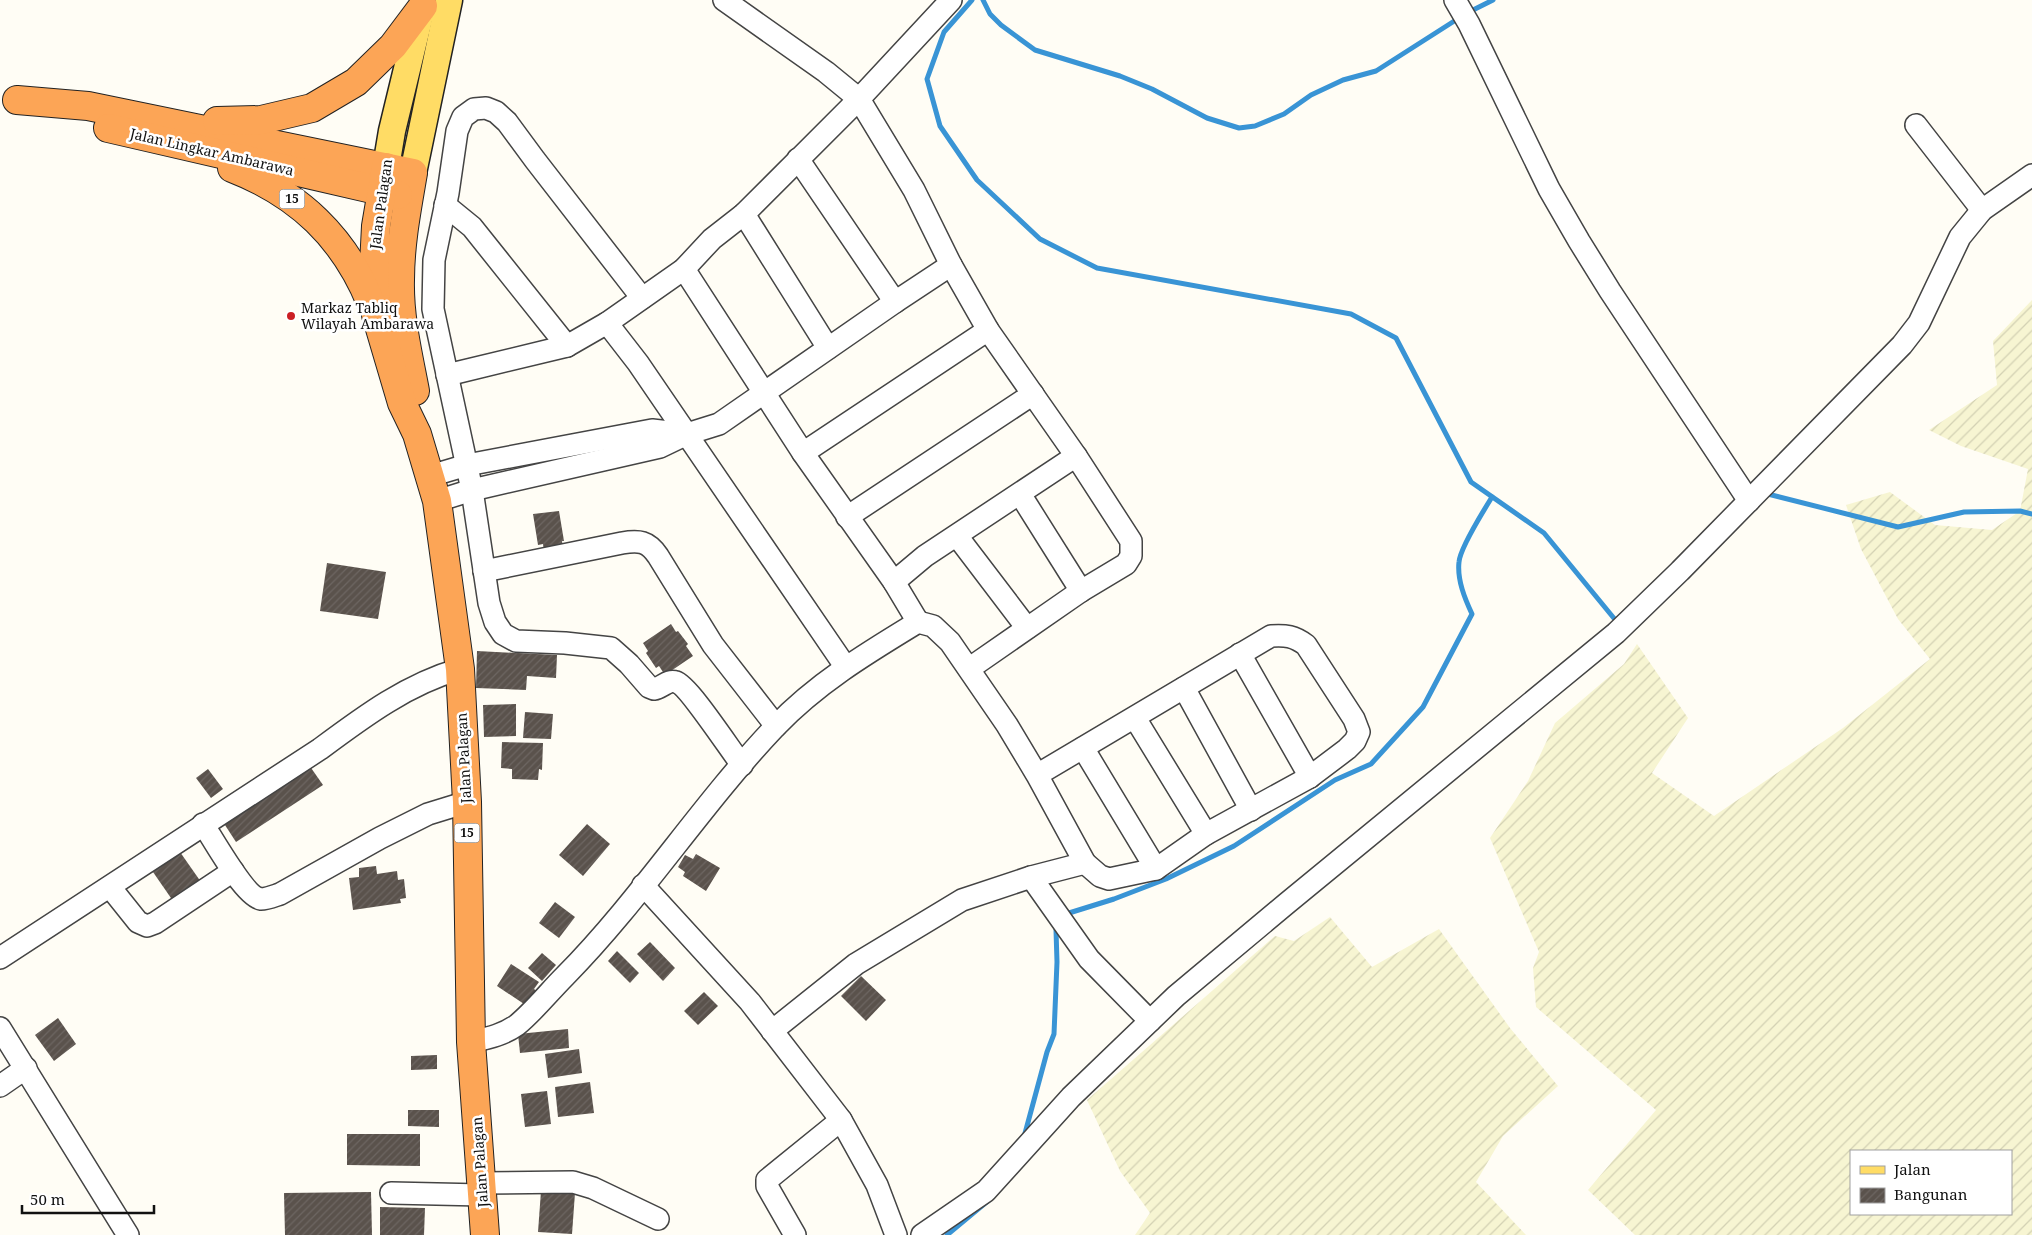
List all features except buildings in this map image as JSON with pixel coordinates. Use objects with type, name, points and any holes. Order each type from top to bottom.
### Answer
[{"type":"highway","points":[[163,131],[261,120],[312,108],[356,82],[393,46],[423,3]]},
{"type":"highway","name":"Jalan Lingkar Ambarawa","points":[[9,98],[88,106],[163,131],[411,185]]},
{"type":"highway","name":"15","points":[[163,131],[290,197],[329,232],[360,277],[376,316]]},
{"type":"highway","name":"Jalan Palagan","points":[[383,179],[376,226],[374,265],[376,316],[402,403],[418,434],[434,488],[460,669],[467,802],[471,1042],[485,1235]]},
{"type":"highway","name":"Jalan Palagan","points":[[411,185],[402,237],[400,281],[404,336],[416,397],[418,434]]},
{"type":"main road","name":"Jalan Palagan","points":[[411,185],[419,138],[449,0]]},
{"type":"main road","name":"Jalan Palagan","points":[[383,179],[392,131],[423,3]]},
{"type":"street","points":[[724,0],[826,72],[859,99],[914,190],[988,330],[1076,456],[1131,541],[1131,556],[1126,564],[1082,591],[970,668]]},
{"type":"street","points":[[447,375],[567,346],[607,323],[684,268],[712,239],[744,214],[859,99],[951,0]]},
{"type":"street","points":[[1457,3],[1550,189],[1579,241],[1745,496]]},
{"type":"street","points":[[642,298],[507,122],[496,112],[486,108],[474,109],[463,117],[457,131],[434,260],[433,309],[472,490],[489,603],[495,622],[503,634],[516,641],[565,642],[611,648],[629,664],[649,687],[654,689],[667,682],[678,682],[690,695],[742,765]]},
{"type":"street","points":[[1916,125],[1982,210]]},
{"type":"street","points":[[798,159],[895,302]]},
{"type":"street","points":[[922,1235],[986,1191],[1071,1097],[1176,996],[1616,633],[1745,496],[1902,345],[1919,323],[1960,237],[1982,210],[2032,175]]},
{"type":"street","points":[[445,205],[472,227],[567,346]]},
{"type":"street","points":[[744,214],[828,348]]},
{"type":"street","points":[[434,488],[472,490],[660,447],[687,434],[719,424],[895,302],[952,265]]},
{"type":"street","points":[[684,268],[803,453],[894,582],[918,622],[933,626],[950,642],[970,668],[1037,775],[1085,863],[1100,876],[1109,879],[1156,869],[1206,834],[1310,777],[1356,741],[1359,732],[1354,719],[1306,645],[1297,638],[1286,635],[1271,636],[1037,775]]},
{"type":"street","points":[[607,323],[638,363],[845,666]]},
{"type":"street","points":[[803,453],[988,330]]},
{"type":"street","points":[[847,517],[1032,394]]},
{"type":"street","points":[[434,488],[467,465],[652,430],[687,434]]},
{"type":"street","points":[[894,582],[925,556],[1076,456]]},
{"type":"street","points":[[1020,494],[1082,591]]},
{"type":"street","points":[[957,536],[1027,628]]},
{"type":"street","points":[[484,571],[622,543],[642,541],[648,544],[658,556],[713,645],[776,726]]},
{"type":"street","points":[[471,1042],[499,1036],[517,1024],[594,946],[742,765],[776,726],[810,694],[845,666],[918,622]]},
{"type":"street","points":[[1240,654],[1310,777]]},
{"type":"street","points":[[0,958],[320,749],[369,713],[418,684],[460,669]]},
{"type":"street","points":[[1184,688],[1251,810]]},
{"type":"street","points":[[1135,718],[1206,834]]},
{"type":"street","points":[[1083,748],[1156,869]]},
{"type":"street","points":[[203,824],[233,870],[252,895],[260,899],[280,894],[380,838],[420,818],[467,802]]},
{"type":"street","points":[[772,1031],[856,964],[962,900],[1085,863]]},
{"type":"street","points":[[110,887],[138,922],[147,926],[155,923],[233,870]]},
{"type":"street","points":[[1031,878],[1089,958],[1150,1021]]},
{"type":"street","points":[[643,885],[750,1002],[841,1120],[877,1186],[896,1235]]},
{"type":"street","points":[[0,1028],[128,1235]]},
{"type":"street","points":[[0,1086],[26,1068]]},
{"type":"street","points":[[795,1235],[767,1186],[767,1180],[841,1120]]},
{"type":"street","points":[[391,1192],[482,1189],[573,1182],[593,1188],[658,1219]]},
{"type":"shaded area","points":[[2032,300],[2032,1235],[1635,1235],[1588,1190],[1656,1110],[1536,1007],[1533,968],[1539,952],[1490,838],[1528,781],[1555,723],[1624,664],[1637,644],[1688,718],[1652,773],[1714,816],[1843,728],[1930,659],[1898,619],[1861,549],[1846,505],[1890,492],[1935,525],[1992,530],[2020,511],[2028,469],[1961,446],[1929,430],[1997,385],[1993,341]]},
{"type":"shaded area","points":[[1330,917],[1372,967],[1439,929],[1510,1028],[1558,1086],[1503,1136],[1476,1182],[1526,1235],[1135,1235],[1150,1213],[1120,1171],[1087,1100],[1275,936],[1294,941]]},
{"type":"waterway","points":[[972,0],[944,32],[927,79],[940,126],[977,180],[1040,239],[1097,268],[1351,314],[1396,338],[1471,482],[1544,533],[1617,622],[1619,620]]},
{"type":"waterway","points":[[983,0],[990,14],[1001,25],[1035,50],[1120,76],[1152,89],[1207,118],[1239,128],[1255,126],[1284,114],[1311,95],[1343,80],[1376,71],[1459,18]]},
{"type":"waterway","points":[[1469,12],[1493,0]]},
{"type":"waterway","points":[[1764,493],[1898,527],[1964,512],[2020,511],[2032,514]]},
{"type":"waterway","points":[[1066,917],[1069,913],[1114,899],[1166,879],[1234,846],[1335,780],[1371,764],[1423,707],[1472,614],[1460,582],[1460,556],[1492,497]]},
{"type":"waterway","points":[[1024,1137],[1047,1052],[1054,1034],[1057,962],[1056,930],[1059,926]]},
{"type":"waterway","points":[[947,1235],[989,1200]]},
{"type":"place","name":"Markaz Tabliq Wilayah Ambarawa","points":[[291,316]]}]
